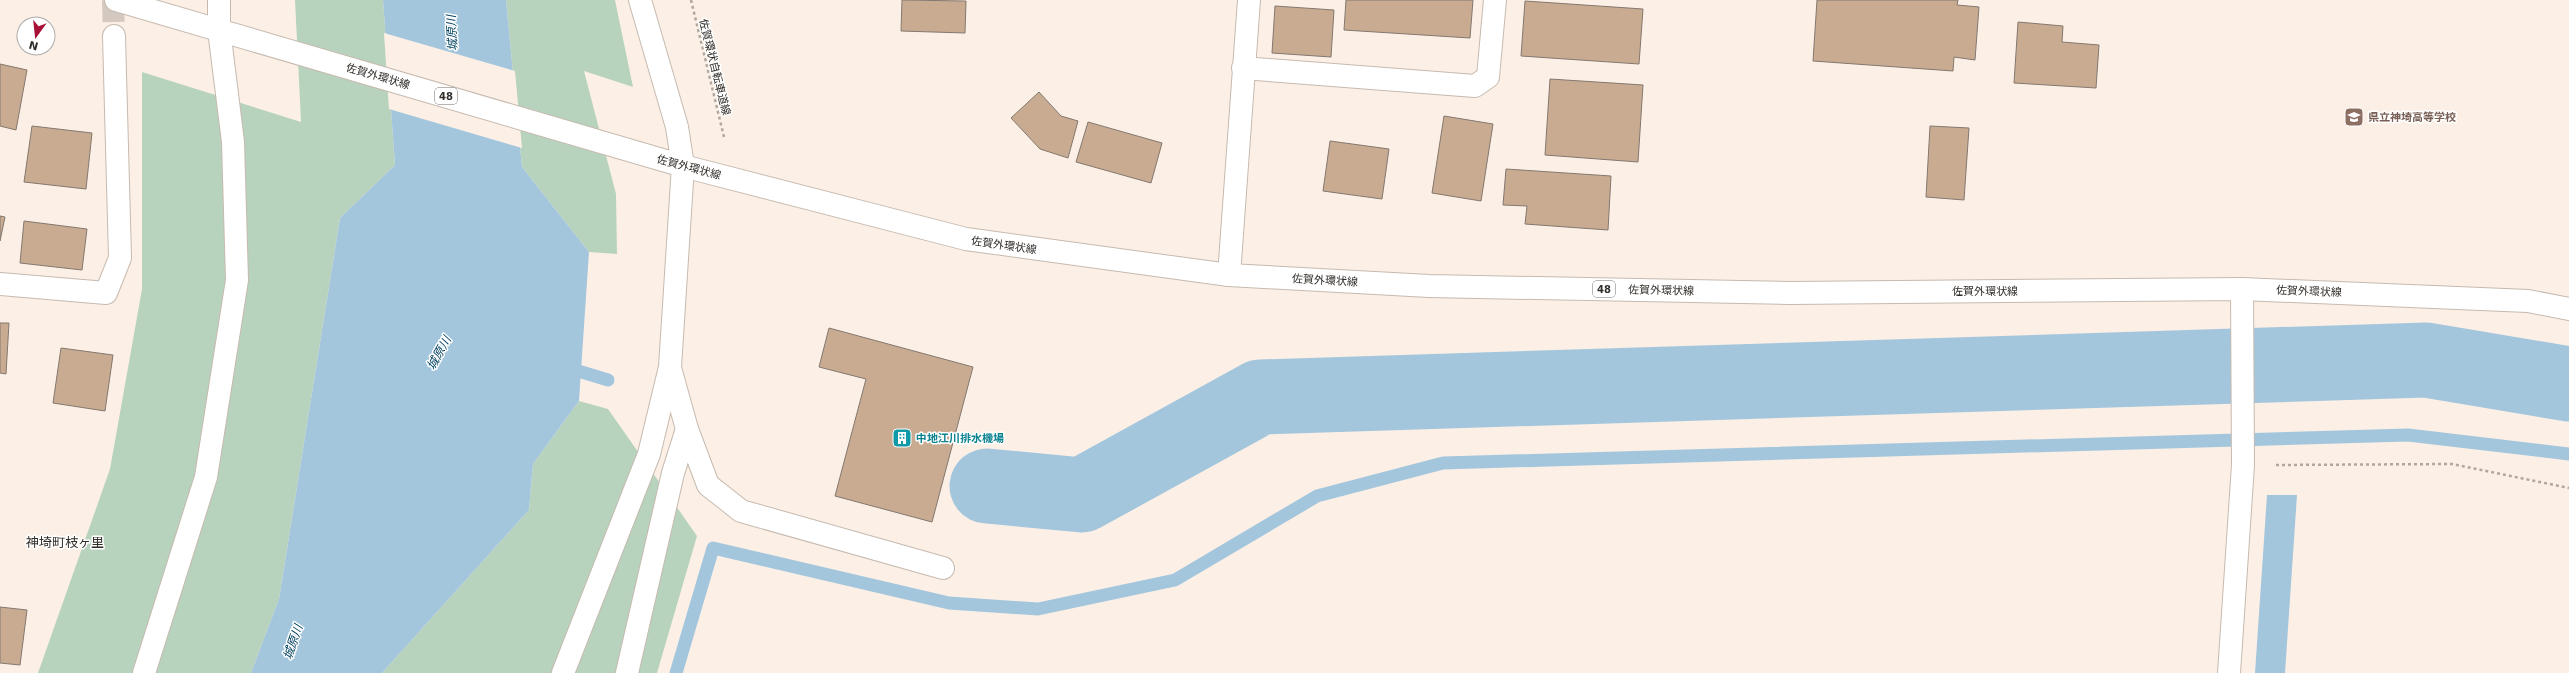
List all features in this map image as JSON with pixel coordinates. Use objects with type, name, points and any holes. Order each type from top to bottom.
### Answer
[{"type":"street","name":"佐賀外環状線","points":[[116,0],[651,157],[966,240],[1229,276],[1429,286],[1790,293],[2242,289],[2528,301],[2569,309]]},
{"type":"street","points":[[144,673],[206,477],[237,280],[234,142],[220,30],[219,0]]},
{"type":"street","points":[[563,673],[649,454],[670,367],[683,166],[677,127],[640,0]]},
{"type":"street","points":[[1229,276],[1249,0]]},
{"type":"street","points":[[1243,68],[1475,86],[1488,77],[1495,0]]},
{"type":"street","points":[[0,284],[106,293],[120,258],[114,36]]},
{"type":"street","points":[[2229,673],[2243,465],[2242,289]]},
{"type":"street","points":[[670,367],[687,429],[708,485],[741,511],[943,568]]},
{"type":"street","points":[[627,673],[674,473],[687,429]]},
{"type":"path","name":"佐賀環状自転車道線","points":[[691,0],[724,137]]},
{"type":"path","points":[[2243,465],[2452,464],[2569,488]]},
{"type":"green space","points":[[295,0],[383,0],[395,165],[340,218],[279,599],[251,673],[38,673],[110,469],[142,289],[142,72],[301,122]]},
{"type":"green space","points":[[506,0],[615,0],[633,87],[584,71],[616,194],[617,254],[589,252],[522,167]]},
{"type":"green space","points":[[579,401],[608,409],[697,536],[657,673],[382,673],[529,510],[533,464]]},
{"type":"water","name":"城原川","points":[[383,0],[506,0],[522,167],[589,252],[579,401],[533,464],[529,510],[382,673],[251,673],[279,599],[340,218],[395,165]]},
{"type":"water","points":[[2267,495],[2297,495],[2285,673],[2255,673]]},
{"type":"pier","points":[[384,33],[515,71],[522,148],[389,109]]},
{"type":"building","points":[[902,0],[966,1],[965,33],[901,31]]},
{"type":"building","points":[[1346,0],[1473,0],[1470,38],[1344,30]]},
{"type":"building","points":[[1817,0],[1958,0],[1957,5],[1979,7],[1975,60],[1954,57],[1953,71],[1813,61]]},
{"type":"building","points":[[1525,1],[1643,9],[1639,64],[1521,56]]},
{"type":"building","points":[[1275,6],[1334,10],[1331,57],[1272,53]]},
{"type":"building","points":[[2018,22],[2063,26],[2062,42],[2099,45],[2096,88],[2014,83]]},
{"type":"building","points":[[0,64],[27,70],[16,130],[0,126]]},
{"type":"building","points":[[1550,79],[1643,85],[1638,162],[1545,155]]},
{"type":"building","points":[[1039,92],[1061,116],[1078,121],[1068,158],[1040,149],[1011,118]]},
{"type":"building","points":[[1444,116],[1493,124],[1481,201],[1432,193]]},
{"type":"building","points":[[1088,122],[1162,143],[1151,183],[1076,162]]},
{"type":"building","points":[[32,126],[92,133],[86,189],[24,182]]},
{"type":"building","points":[[1930,126],[1969,128],[1964,200],[1926,197]]},
{"type":"building","points":[[1330,141],[1389,149],[1382,199],[1323,191]]},
{"type":"building","points":[[1506,169],[1611,176],[1608,230],[1525,224],[1527,206],[1503,205]]},
{"type":"building","points":[[0,216],[5,217],[0,241]]},
{"type":"building","points":[[24,221],[87,229],[82,270],[20,263]]},
{"type":"building","points":[[0,323],[9,323],[6,374],[0,373]]},
{"type":"building","name":"中地江川排水機場","points":[[829,328],[973,367],[932,522],[835,496],[866,379],[819,367]]},
{"type":"building","points":[[61,348],[113,355],[105,411],[53,403]]},
{"type":"building","points":[[0,607],[27,610],[20,665],[0,663]]},
{"type":"waterway","points":[[987,486],[1082,495],[1260,397],[2426,360],[2569,384]]},
{"type":"waterway","points":[[565,367],[608,380]]},
{"type":"waterway","points":[[676,673],[713,548],[949,603],[1038,609],[1175,580],[1317,496],[1443,463],[2408,435],[2569,454]]},
{"type":"tunnel","points":[[113,0],[114,36]]},
{"type":"place","name":"県立神埼高等学校","points":[[2354,117]]},
{"type":"place","name":"中地江川排水機場","points":[[902,438]]},
{"type":"district","name":"神埼町枝ヶ里","points":[[65,542]]}]
